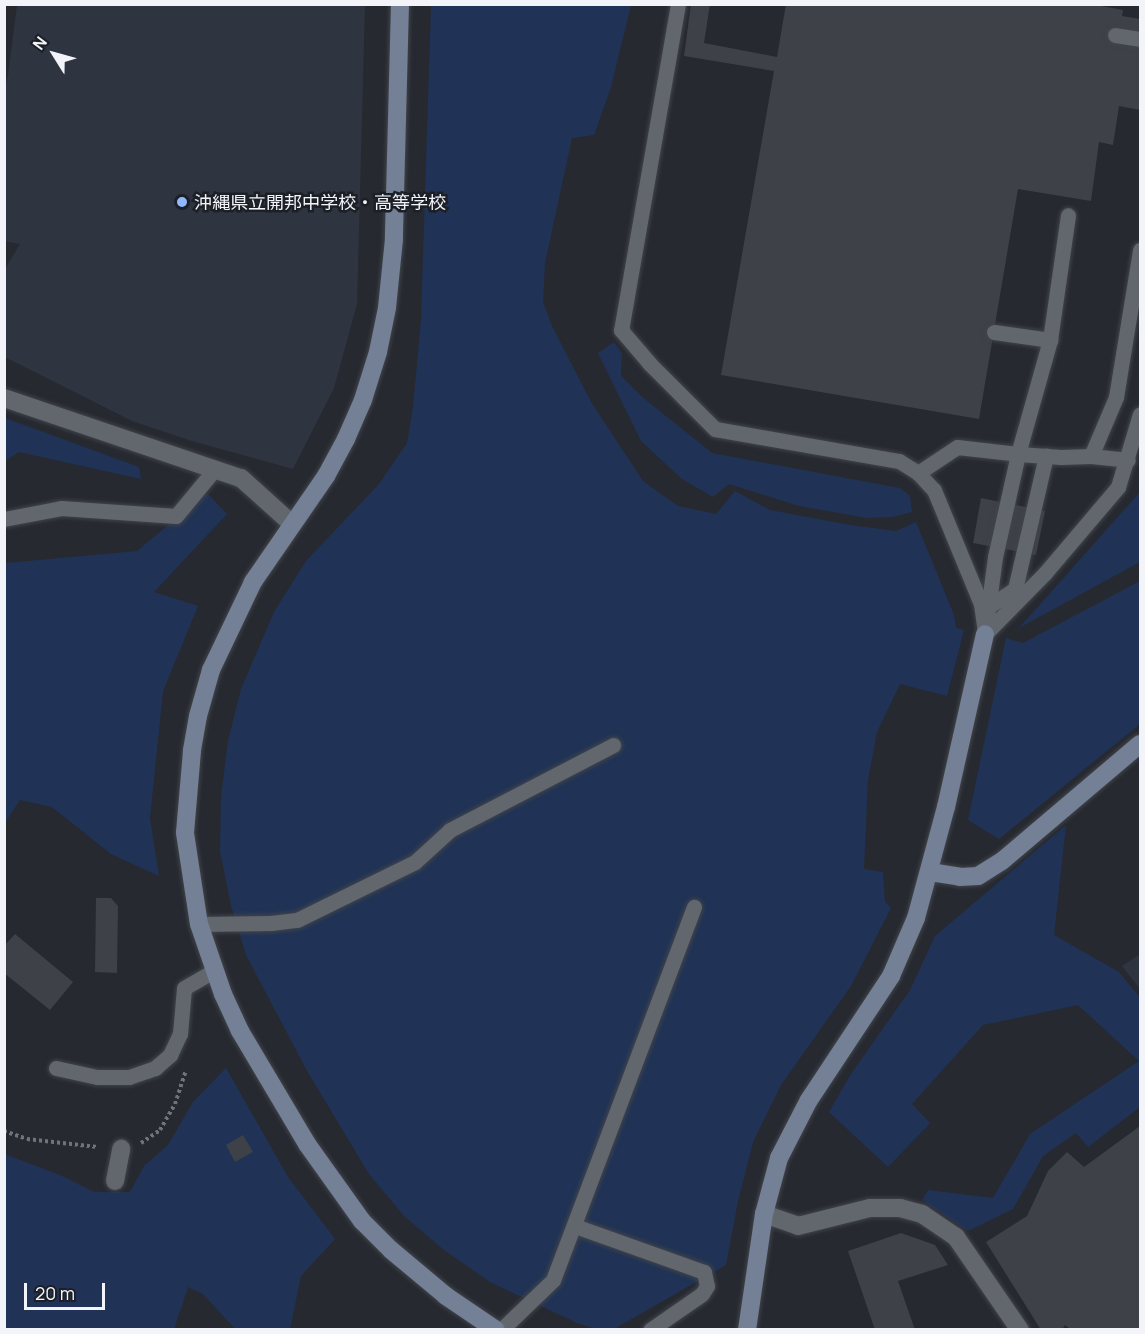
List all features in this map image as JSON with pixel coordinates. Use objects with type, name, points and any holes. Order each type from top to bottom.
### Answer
[{"type":"street","points":[[400,4],[393,239],[387,308],[378,352],[363,400],[346,439],[326,476],[291,523],[253,582],[230,625],[211,670],[198,716],[187,793],[185,833],[199,924],[214,971],[240,1031],[281,1102],[331,1179],[362,1221],[423,1278],[496,1329]]},
{"type":"street","points":[[4,398],[241,478],[291,523]]},
{"type":"street","points":[[747,1329],[764,1214],[779,1158],[809,1100],[891,976],[916,918],[930,872],[985,634]]},
{"type":"street","points":[[930,872],[960,877],[978,876],[1002,861],[1140,744]]},
{"type":"street","points":[[115,1181],[122,1149]]},
{"type":"street","points":[[764,1214],[798,1226],[870,1208],[900,1208],[922,1214],[956,1237],[1020,1329]]},
{"type":"lane","points":[[678,4],[621,330],[650,364],[715,429],[899,461],[918,472],[933,490],[981,604],[985,634]]},
{"type":"lane","points":[[1115,34],[1140,39]]},
{"type":"lane","points":[[985,634],[996,557],[1017,454],[1050,340],[1068,215]]},
{"type":"lane","points":[[1092,456],[1116,397],[1140,250]]},
{"type":"lane","points":[[994,332],[1050,340]]},
{"type":"lane","points":[[985,634],[1045,573],[1118,487],[1140,414]]},
{"type":"lane","points":[[918,472],[957,447],[1017,454],[1092,456],[1128,460]]},
{"type":"lane","points":[[988,607],[1015,589],[1046,456]]},
{"type":"lane","points":[[4,519],[61,508],[176,516],[214,470]]},
{"type":"lane","points":[[199,924],[271,923],[297,920],[416,862],[450,830],[613,745]]},
{"type":"lane","points":[[501,1329],[553,1280],[694,907]]},
{"type":"lane","points":[[56,1068],[98,1077],[129,1077],[155,1068],[170,1055],[180,1034],[184,988],[214,971]]},
{"type":"lane","points":[[574,1226],[704,1272],[707,1286],[702,1294],[650,1329]]},
{"type":"path","points":[[4,1131],[47,1142],[122,1149],[145,1142],[160,1130],[175,1104],[187,1067]]},
{"type":"shaded area","name":"沖縄県立開邦中学校・高等学校","points":[[17,5],[365,5],[357,304],[334,388],[293,469],[192,441],[132,421],[5,357],[5,269],[20,244],[4,241],[5,87]]},
{"type":"shaded area","points":[[431,5],[631,5],[611,87],[594,135],[572,138],[545,263],[543,302],[552,326],[591,402],[643,481],[678,506],[716,514],[735,491],[770,510],[850,525],[896,531],[916,522],[954,615],[956,628],[964,630],[947,696],[900,684],[877,732],[868,780],[864,869],[883,872],[885,902],[891,908],[851,986],[781,1085],[753,1142],[738,1201],[726,1265],[614,1329],[596,1329],[577,1323],[490,1282],[444,1250],[404,1216],[369,1174],[306,1069],[246,955],[231,906],[220,851],[221,797],[228,741],[241,689],[274,612],[306,561],[379,484],[407,443],[413,407],[421,319]]},
{"type":"shaded area","points":[[614,342],[622,353],[621,376],[641,396],[712,453],[900,488],[910,496],[912,512],[892,517],[867,518],[799,506],[729,484],[713,497],[682,479],[641,441],[598,353]]},
{"type":"shaded area","points":[[5,418],[139,467],[141,479],[19,452],[5,461]]},
{"type":"shaded area","points":[[1140,492],[1140,562],[1019,628]]},
{"type":"shaded area","points":[[207,493],[227,514],[154,592],[198,606],[163,691],[150,818],[159,876],[111,854],[52,807],[20,800],[5,823],[5,563],[137,551]]},
{"type":"shaded area","points":[[1140,581],[1140,724],[999,839],[968,820],[1006,638],[1023,643]]},
{"type":"shaded area","points":[[1066,825],[1054,935],[1119,972],[1140,998],[1140,1107],[1088,1147],[1076,1133],[1043,1156],[1013,1209],[968,1231],[922,1200],[928,1190],[993,1198],[1030,1134],[1139,1061],[1078,1005],[983,1025],[912,1104],[930,1123],[888,1167],[829,1112],[851,1074],[910,990],[935,936]]},
{"type":"shaded area","points":[[1140,954],[1140,989],[1122,966]]},
{"type":"shaded area","points":[[226,1068],[288,1177],[335,1239],[301,1276],[290,1329],[235,1329],[203,1294],[188,1287],[174,1329],[5,1329],[4,1154],[60,1175],[94,1192],[130,1192],[144,1166],[168,1145],[193,1102]]},
{"type":"building","points":[[691,4],[710,4],[704,43],[777,57],[786,4],[1091,4],[1123,10],[1122,16],[1140,19],[1140,110],[1119,106],[1113,145],[1099,142],[1091,201],[1018,189],[979,419],[721,375],[774,71],[684,56]]},
{"type":"building","points":[[981,498],[1045,511],[1036,555],[973,543]]},
{"type":"building","points":[[96,898],[111,898],[118,906],[117,973],[95,972]]},
{"type":"building","points":[[15,934],[73,982],[50,1010],[4,973],[4,946]]},
{"type":"building","points":[[1140,1126],[1140,1330],[1071,1330],[1065,1325],[1062,1330],[1041,1330],[986,1242],[1027,1216],[1048,1171],[1067,1152],[1084,1167]]},
{"type":"building","points":[[243,1135],[253,1152],[235,1162],[226,1145]]},
{"type":"building","points":[[901,1233],[935,1245],[948,1265],[898,1281],[915,1330],[875,1330],[848,1251]]},
{"type":"place","name":"沖縄県立開邦中学校・高等学校","points":[[182,202]]}]
